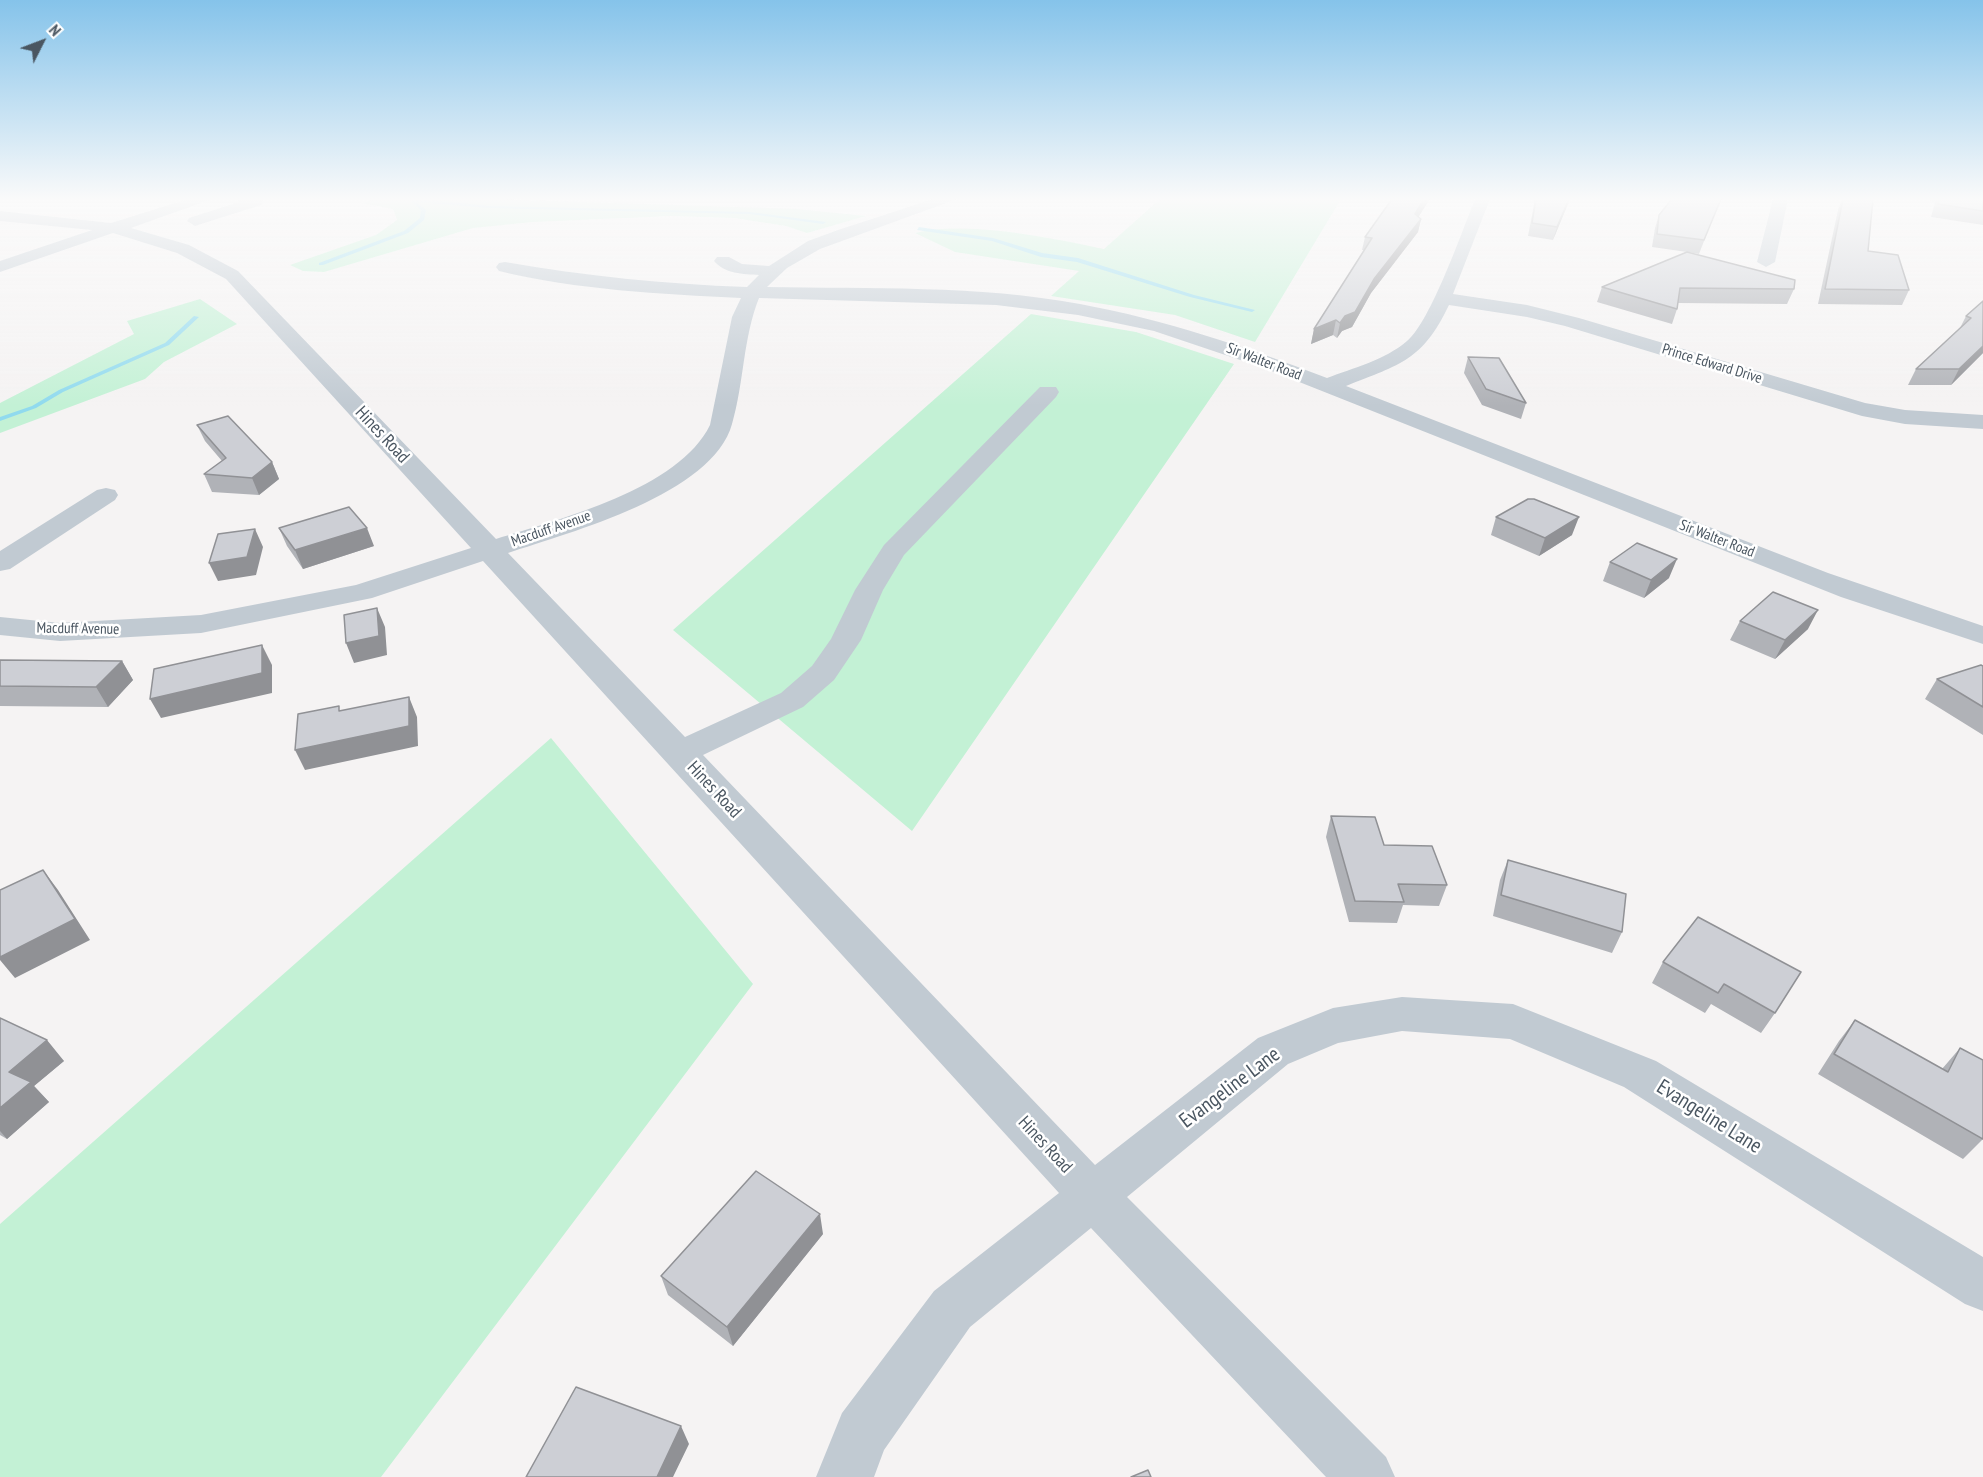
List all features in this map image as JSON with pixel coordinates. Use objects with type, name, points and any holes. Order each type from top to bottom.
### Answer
[{"type":"street","name":"Hines Road","points":[[219,268],[232,275],[491,549],[1093,1196],[1366,1477]]},
{"type":"street","name":"Sir Walter Road","points":[[509,268],[552,278],[626,288],[992,299],[1099,312],[1215,343],[1859,595],[1983,635]]},
{"type":"street","points":[[737,268],[774,271]]},
{"type":"street","name":"Macduff Avenue","points":[[0,626],[60,632],[201,624],[362,592],[563,526],[645,494],[690,467],[713,442],[721,425],[742,317],[753,291],[777,268]]},
{"type":"street","points":[[1327,386],[1399,355],[1417,344],[1442,298],[1454,268]]},
{"type":"street","name":"Prince Edward Drive","points":[[1442,298],[1527,311],[1572,322],[1862,409],[1905,417],[1983,423]]},
{"type":"street","points":[[680,753],[792,700],[824,673],[846,640],[869,590],[893,551],[1048,392]]},
{"type":"street","points":[[0,563],[106,495]]},
{"type":"street","name":"Evangeline Lane","points":[[845,1477],[862,1433],[952,1309],[1274,1051],[1333,1026],[1402,1014],[1512,1022],[1640,1074],[1983,1286]]},
{"type":"green space","points":[[296,268],[338,268],[324,272],[303,271]]},
{"type":"green space","points":[[1059,268],[1300,268],[1255,342],[1175,315],[1051,296],[1079,271]]},
{"type":"green space","points":[[200,299],[237,324],[164,362],[145,379],[0,433],[0,403],[134,334],[127,321]]},
{"type":"green space","points":[[1031,314],[1136,332],[1234,364],[912,831],[673,630]]},
{"type":"green space","points":[[551,738],[753,984],[381,1477],[0,1477],[0,1224]]},
{"type":"building","points":[[1353,268],[1383,268],[1355,312],[1345,316],[1340,323],[1336,320],[1314,329]]},
{"type":"building","points":[[1648,268],[1748,268],[1795,280],[1794,289],[1680,288],[1677,309],[1602,287]]},
{"type":"building","points":[[1829,268],[1902,268],[1909,290],[1825,289]]},
{"type":"building","points":[[1983,301],[1983,346],[1959,369],[1916,369],[1971,318],[1966,316]]},
{"type":"building","points":[[1468,357],[1499,358],[1526,403],[1486,389]]},
{"type":"building","points":[[228,416],[272,462],[252,478],[204,474],[226,458],[197,425]]},
{"type":"building","points":[[1528,499],[1534,499],[1579,517],[1545,538],[1496,517]]},
{"type":"building","points":[[349,507],[367,528],[295,550],[279,528]]},
{"type":"building","points":[[255,529],[247,557],[209,563],[218,534]]},
{"type":"building","points":[[1637,543],[1677,559],[1651,580],[1610,562]]},
{"type":"building","points":[[1773,592],[1818,610],[1785,640],[1740,621]]},
{"type":"building","points":[[377,608],[379,636],[346,643],[344,615]]},
{"type":"building","points":[[262,645],[262,673],[150,699],[154,669]]},
{"type":"building","points":[[0,660],[122,661],[96,687],[0,686]]},
{"type":"building","points":[[1983,666],[1983,707],[1937,679]]},
{"type":"building","points":[[409,697],[409,726],[295,750],[298,714],[339,706],[339,711]]},
{"type":"building","points":[[1331,816],[1375,817],[1384,845],[1432,846],[1447,885],[1398,884],[1404,902],[1355,901]]},
{"type":"building","points":[[1508,860],[1626,894],[1622,932],[1501,895]]},
{"type":"building","points":[[43,870],[75,919],[0,957],[0,890]]},
{"type":"building","points":[[1698,917],[1801,972],[1775,1013],[1724,984],[1718,993],[1663,962]]},
{"type":"building","points":[[0,1018],[47,1040],[9,1072],[31,1082],[0,1108]]},
{"type":"building","points":[[1855,1020],[1948,1072],[1960,1048],[1983,1060],[1983,1139],[1834,1054]]},
{"type":"building","points":[[756,1171],[820,1214],[727,1327],[661,1276]]},
{"type":"building","points":[[576,1387],[681,1426],[657,1477],[526,1477]]},
{"type":"building","points":[[1148,1470],[1151,1477],[1131,1477]]},
{"type":"waterway","points":[[1103,268],[1192,296],[1252,310]]},
{"type":"waterway","points":[[0,419],[34,407],[61,391],[167,344],[196,317]]}]
